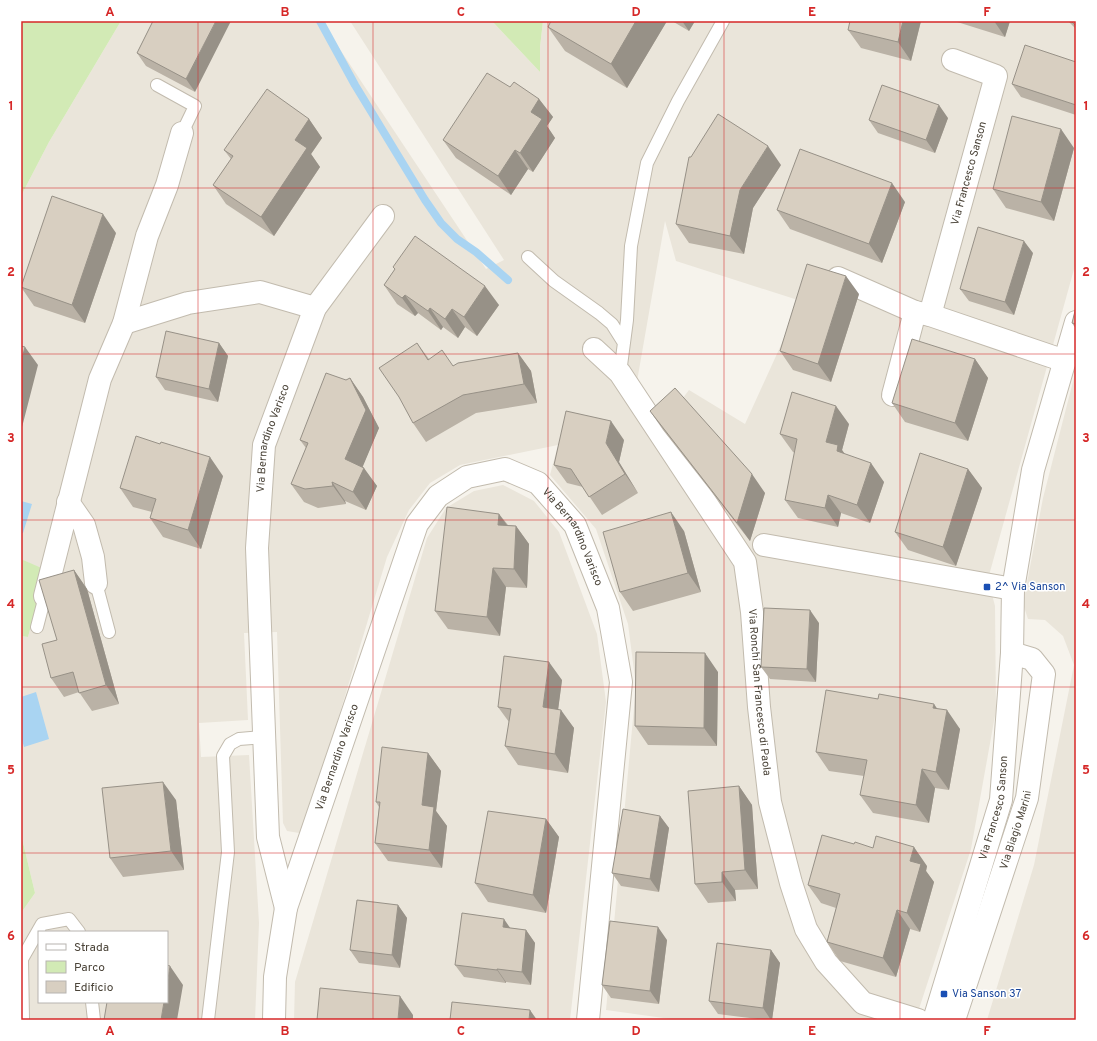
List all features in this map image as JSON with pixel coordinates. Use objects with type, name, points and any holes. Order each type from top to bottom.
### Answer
[{"type":"street","name":"Via Francesco Sanson","points":[[893,395],[923,314],[996,76],[953,60]]},
{"type":"street","points":[[45,596],[100,379],[124,323],[147,236],[167,186],[182,133]]},
{"type":"street","name":"Via Bernardino Varisco","points":[[286,908],[268,837],[257,548],[264,445],[315,308],[383,216]]},
{"type":"street","points":[[838,278],[923,314],[1065,361]]},
{"type":"street","points":[[124,323],[188,303],[260,292],[315,308]]},
{"type":"street","name":"Via Francesco Sanson","points":[[934,1020],[1001,800],[1012,653],[1013,589],[1033,470],[1076,322]]},
{"type":"street","name":"Via Ronchi San Francesco di Paola","points":[[594,349],[620,373],[745,562],[752,612],[759,707],[770,802],[791,883],[806,929],[826,962],[863,1004],[918,1020]]},
{"type":"street","name":"Via Bernardino Varisco","points":[[274,1020],[275,977],[286,908],[417,524],[438,496],[467,477],[505,469],[538,483],[576,525],[608,608],[622,682],[588,1020]]},
{"type":"street","points":[[68,502],[84,525],[93,557],[96,583]]},
{"type":"street","points":[[764,545],[1013,589]]},
{"type":"street","name":"Via Biagio Marini","points":[[954,1020],[1027,798],[1044,674],[1032,659],[1012,653]]},
{"type":"lane","points":[[620,373],[627,320],[631,246],[647,163],[678,101],[723,21]]},
{"type":"lane","points":[[157,85],[195,106],[182,133]]},
{"type":"lane","points":[[528,257],[554,281],[612,324],[624,343]]},
{"type":"lane","points":[[96,583],[109,632]]},
{"type":"lane","points":[[37,627],[45,596]]},
{"type":"lane","points":[[208,1020],[228,852],[223,756],[230,744],[240,739],[264,737]]},
{"type":"lane","points":[[23,1020],[22,958],[42,924],[69,919],[77,931]]},
{"type":"lane","points":[[92,1003],[94,1020]]},
{"type":"shaded area","points":[[121,21],[321,21],[486,269],[504,260],[350,21],[492,21],[540,72],[540,47],[543,21],[1076,21],[1076,262],[988,579],[995,606],[996,710],[971,849],[918,1012],[912,1020],[678,1020],[606,1010],[636,686],[628,624],[596,529],[550,475],[558,445],[460,465],[430,483],[409,510],[387,557],[306,825],[299,833],[287,831],[283,823],[277,632],[244,633],[248,720],[199,723],[201,757],[249,755],[259,923],[255,1020],[21,1020],[21,913],[35,893],[21,834],[21,636],[28,637],[46,571],[21,559],[21,196],[49,142]],"holes":[[[665,221],[676,261],[801,301],[745,424],[689,390],[663,424],[636,387]]]},
{"type":"shaded area","points":[[1076,370],[1076,1020],[987,1020],[1034,865],[1074,665],[1063,636],[1045,620],[1028,619],[1023,604],[1043,498]]},
{"type":"shaded area","points":[[503,485],[534,501],[559,532],[597,634],[606,702],[570,1020],[294,1020],[295,982],[427,538],[446,508],[474,491]]},
{"type":"green space","points":[[21,21],[121,21],[49,142],[21,196]]},
{"type":"green space","points":[[492,21],[543,21],[540,47],[540,72]]},
{"type":"green space","points":[[21,559],[46,570],[28,637],[21,636]]},
{"type":"green space","points":[[21,834],[35,893],[21,913]]},
{"type":"water","points":[[21,501],[32,504],[23,533],[21,533]]},
{"type":"water","points":[[36,692],[49,739],[24,747],[21,736],[21,697]]},
{"type":"building","points":[[153,21],[216,21],[186,79],[137,53]]},
{"type":"building","points":[[551,21],[636,21],[611,64],[548,27]]},
{"type":"building","points":[[850,21],[903,21],[898,42],[848,30]]},
{"type":"building","points":[[1071,21],[1076,21],[1076,26]]},
{"type":"building","points":[[1025,45],[1076,62],[1076,105],[1012,84]]},
{"type":"building","points":[[487,73],[510,87],[514,82],[539,99],[531,112],[542,119],[520,153],[515,150],[498,176],[443,140]]},
{"type":"building","points":[[882,85],[939,105],[926,140],[869,120]]},
{"type":"building","points":[[267,89],[309,119],[295,140],[307,148],[261,217],[213,185],[233,156],[224,150]]},
{"type":"building","points":[[718,114],[768,146],[740,190],[730,236],[676,224],[689,157],[691,157]]},
{"type":"building","points":[[1012,116],[1061,129],[1041,202],[993,189]]},
{"type":"building","points":[[800,149],[892,183],[869,244],[777,210]]},
{"type":"building","points":[[52,196],[103,214],[72,305],[21,287]]},
{"type":"building","points":[[978,227],[1024,241],[1005,302],[960,289]]},
{"type":"building","points":[[415,236],[485,286],[464,317],[452,309],[445,319],[430,308],[428,311],[405,295],[402,298],[384,285],[395,269],[393,267]]},
{"type":"building","points":[[807,264],[846,276],[818,364],[780,351]]},
{"type":"building","points":[[1076,307],[1076,324],[1072,323]]},
{"type":"building","points":[[166,331],[219,343],[209,389],[156,377]]},
{"type":"building","points":[[912,339],[975,359],[955,423],[892,403]]},
{"type":"building","points":[[417,343],[428,360],[442,350],[453,366],[458,363],[518,353],[524,384],[463,395],[413,423],[399,397],[379,368]]},
{"type":"building","points":[[21,346],[25,347],[21,362]]},
{"type":"building","points":[[326,373],[346,380],[350,378],[366,410],[345,459],[364,468],[353,492],[332,482],[333,486],[305,489],[291,484],[308,443],[300,440]]},
{"type":"building","points":[[675,388],[752,474],[737,523],[650,411]]},
{"type":"building","points":[[792,392],[836,406],[826,442],[838,445],[837,451],[871,463],[857,505],[828,495],[825,508],[785,500],[797,439],[780,434]]},
{"type":"building","points":[[566,411],[611,421],[606,443],[625,474],[589,497],[571,469],[554,465]]},
{"type":"building","points":[[136,436],[210,457],[188,530],[150,518],[156,499],[120,488]]},
{"type":"building","points":[[920,453],[968,469],[943,547],[895,532]]},
{"type":"building","points":[[447,507],[499,514],[498,525],[516,526],[514,569],[493,568],[487,617],[435,611]]},
{"type":"building","points":[[671,512],[688,573],[620,592],[603,532]]},
{"type":"building","points":[[74,570],[106,685],[79,693],[73,672],[51,678],[42,644],[57,640],[39,580]]},
{"type":"building","points":[[764,608],[810,610],[807,669],[761,667]]},
{"type":"building","points":[[636,652],[705,653],[704,728],[635,726]]},
{"type":"building","points":[[504,656],[549,662],[543,707],[561,710],[555,754],[505,746],[511,709],[498,707]]},
{"type":"building","points":[[826,690],[878,699],[879,694],[934,704],[933,708],[947,710],[936,772],[922,769],[916,805],[860,795],[867,760],[816,752]]},
{"type":"building","points":[[382,747],[428,753],[422,805],[434,807],[429,850],[375,843],[380,802],[376,802]]},
{"type":"building","points":[[163,782],[171,851],[110,858],[102,788]]},
{"type":"building","points":[[739,786],[745,870],[722,872],[722,882],[695,884],[688,791]]},
{"type":"building","points":[[623,809],[660,816],[650,879],[612,873]]},
{"type":"building","points":[[488,811],[546,819],[533,895],[475,883]]},
{"type":"building","points":[[822,835],[854,844],[855,842],[873,848],[876,836],[914,847],[910,861],[921,864],[907,913],[897,910],[883,958],[827,942],[840,894],[808,885]]},
{"type":"building","points":[[357,900],[398,905],[392,955],[350,950]]},
{"type":"building","points":[[462,913],[504,919],[503,927],[526,930],[522,972],[455,965]]},
{"type":"building","points":[[610,921],[658,927],[650,991],[602,985]]},
{"type":"building","points":[[717,943],[771,950],[763,1008],[709,1001]]},
{"type":"building","points":[[168,965],[170,966],[168,979]]},
{"type":"building","points":[[320,988],[400,996],[398,1020],[317,1020]]},
{"type":"building","points":[[452,1002],[530,1010],[529,1020],[450,1020]]},
{"type":"building","points":[[107,1003],[164,1003],[161,1020],[104,1020]]},
{"type":"waterway","points":[[320,21],[355,85],[425,200],[441,223],[457,239],[476,252],[508,280]]},
{"type":"place","name":"2^ Via Sanson","points":[[987,587]]},
{"type":"place","name":"Via Sanson 37","points":[[944,994]]}]
